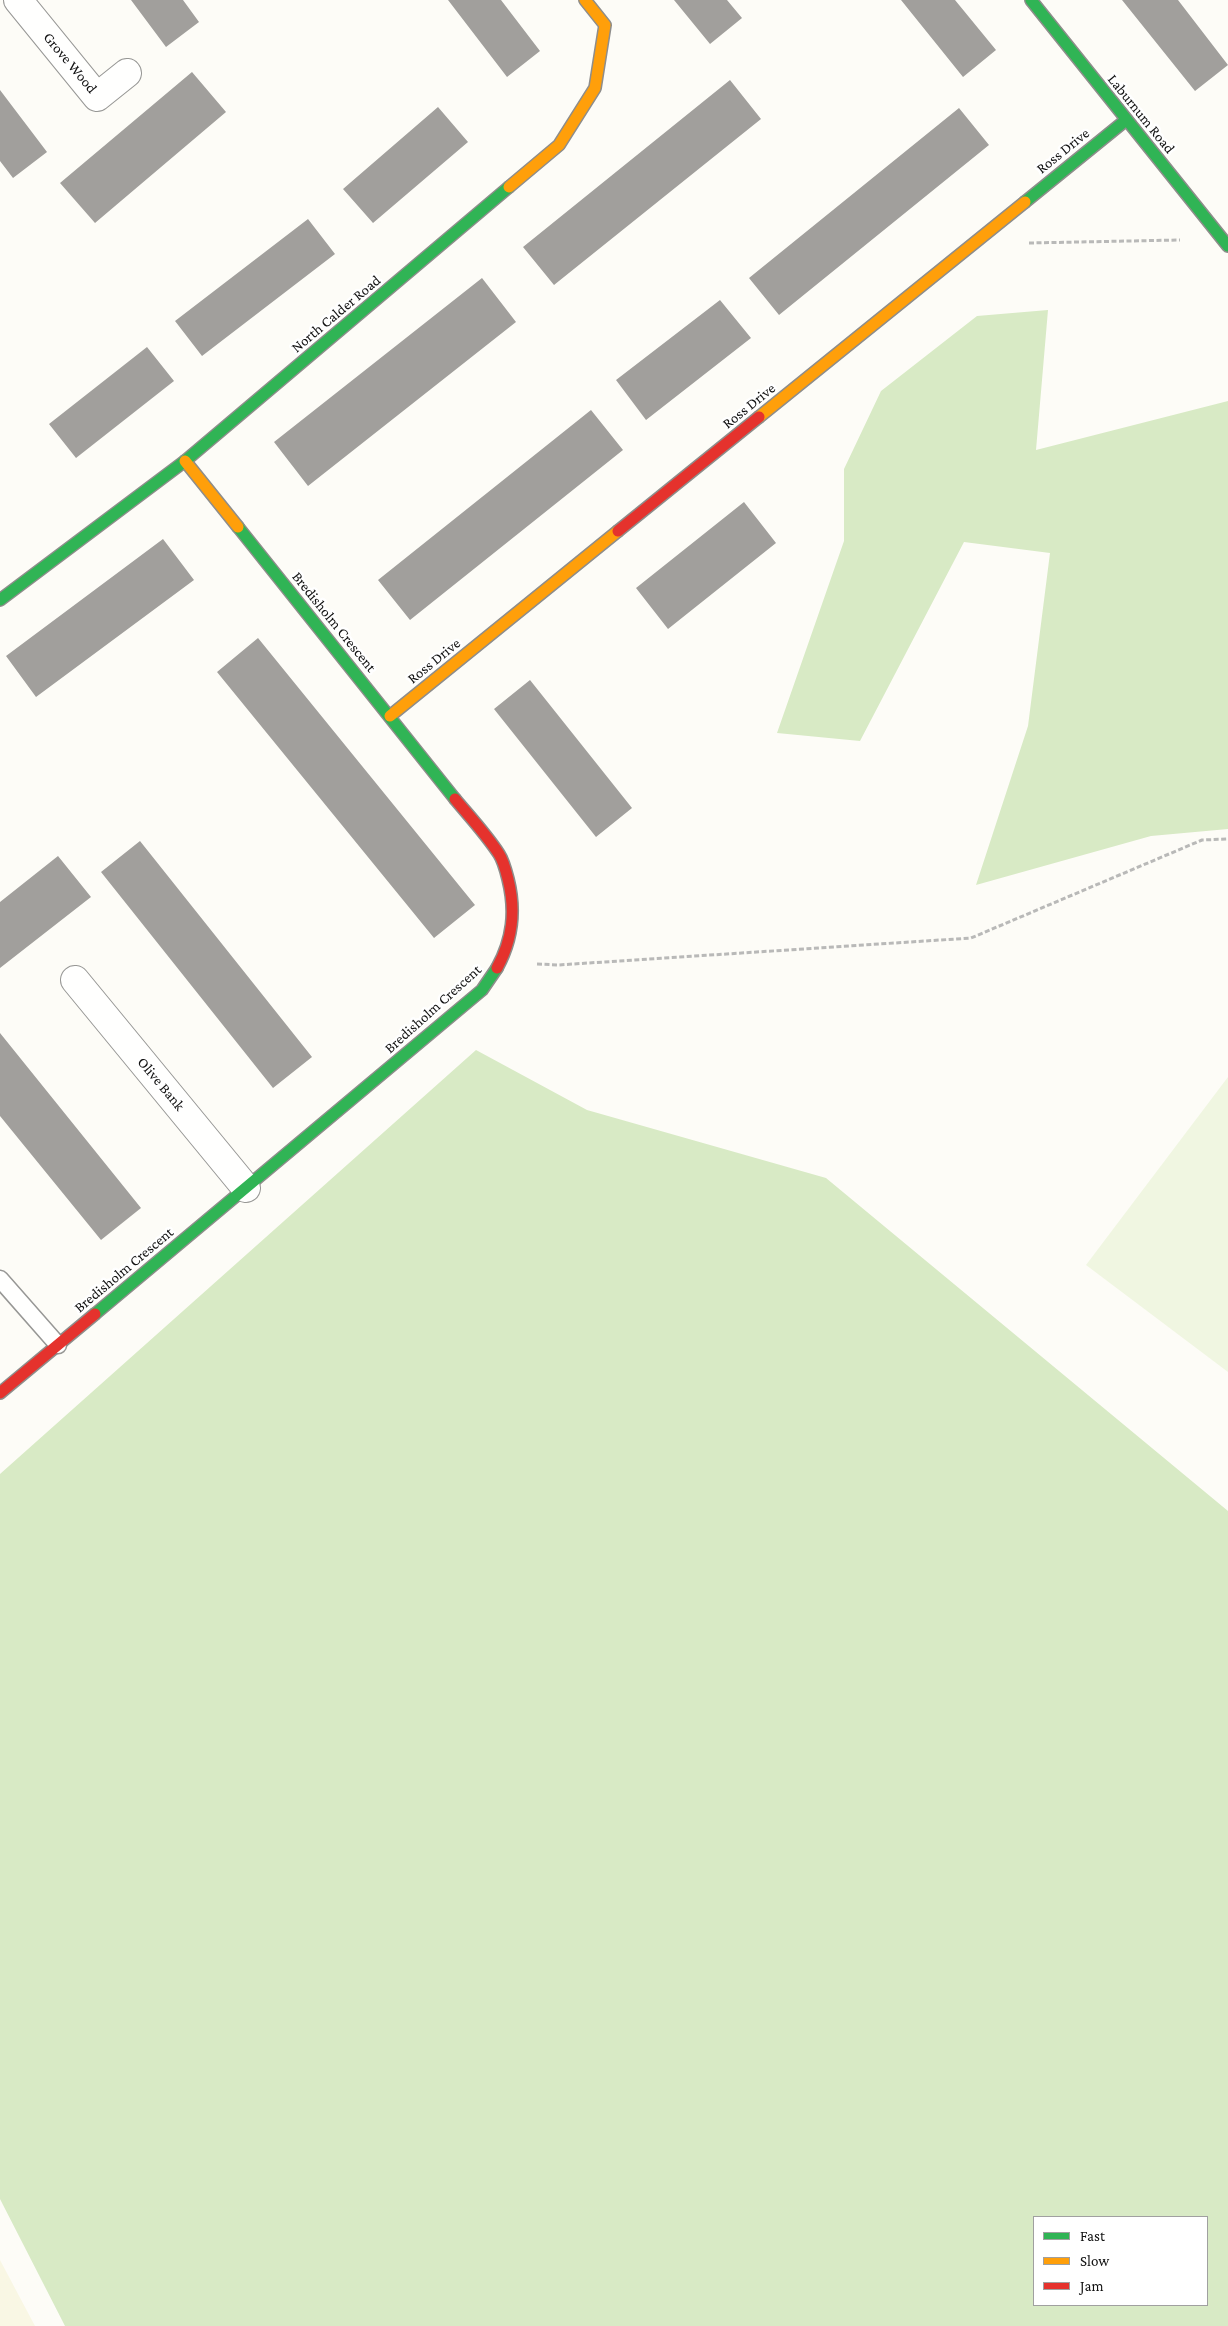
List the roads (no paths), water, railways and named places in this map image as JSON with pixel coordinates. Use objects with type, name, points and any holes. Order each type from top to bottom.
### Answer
[{"type":"street","name":"Grove Wood","points":[[18,0],[98,97],[127,73]]},
{"type":"street","name":"North Calder Road","points":[[0,600],[185,462],[558,145],[595,88],[605,24],[585,0]]},
{"type":"street","name":"Laburnum Road","points":[[1031,0],[1126,120],[1224,234]]},
{"type":"street","name":"Ross Drive","points":[[390,716],[1126,120]]},
{"type":"street","name":"Bredisholm Crescent","points":[[0,1393],[482,990],[501,963],[511,936],[514,911],[512,892],[500,855],[185,462]]},
{"type":"street","name":"Olive Bank","points":[[75,980],[246,1188]]},
{"type":"lane","points":[[0,1279],[58,1345]]}]
